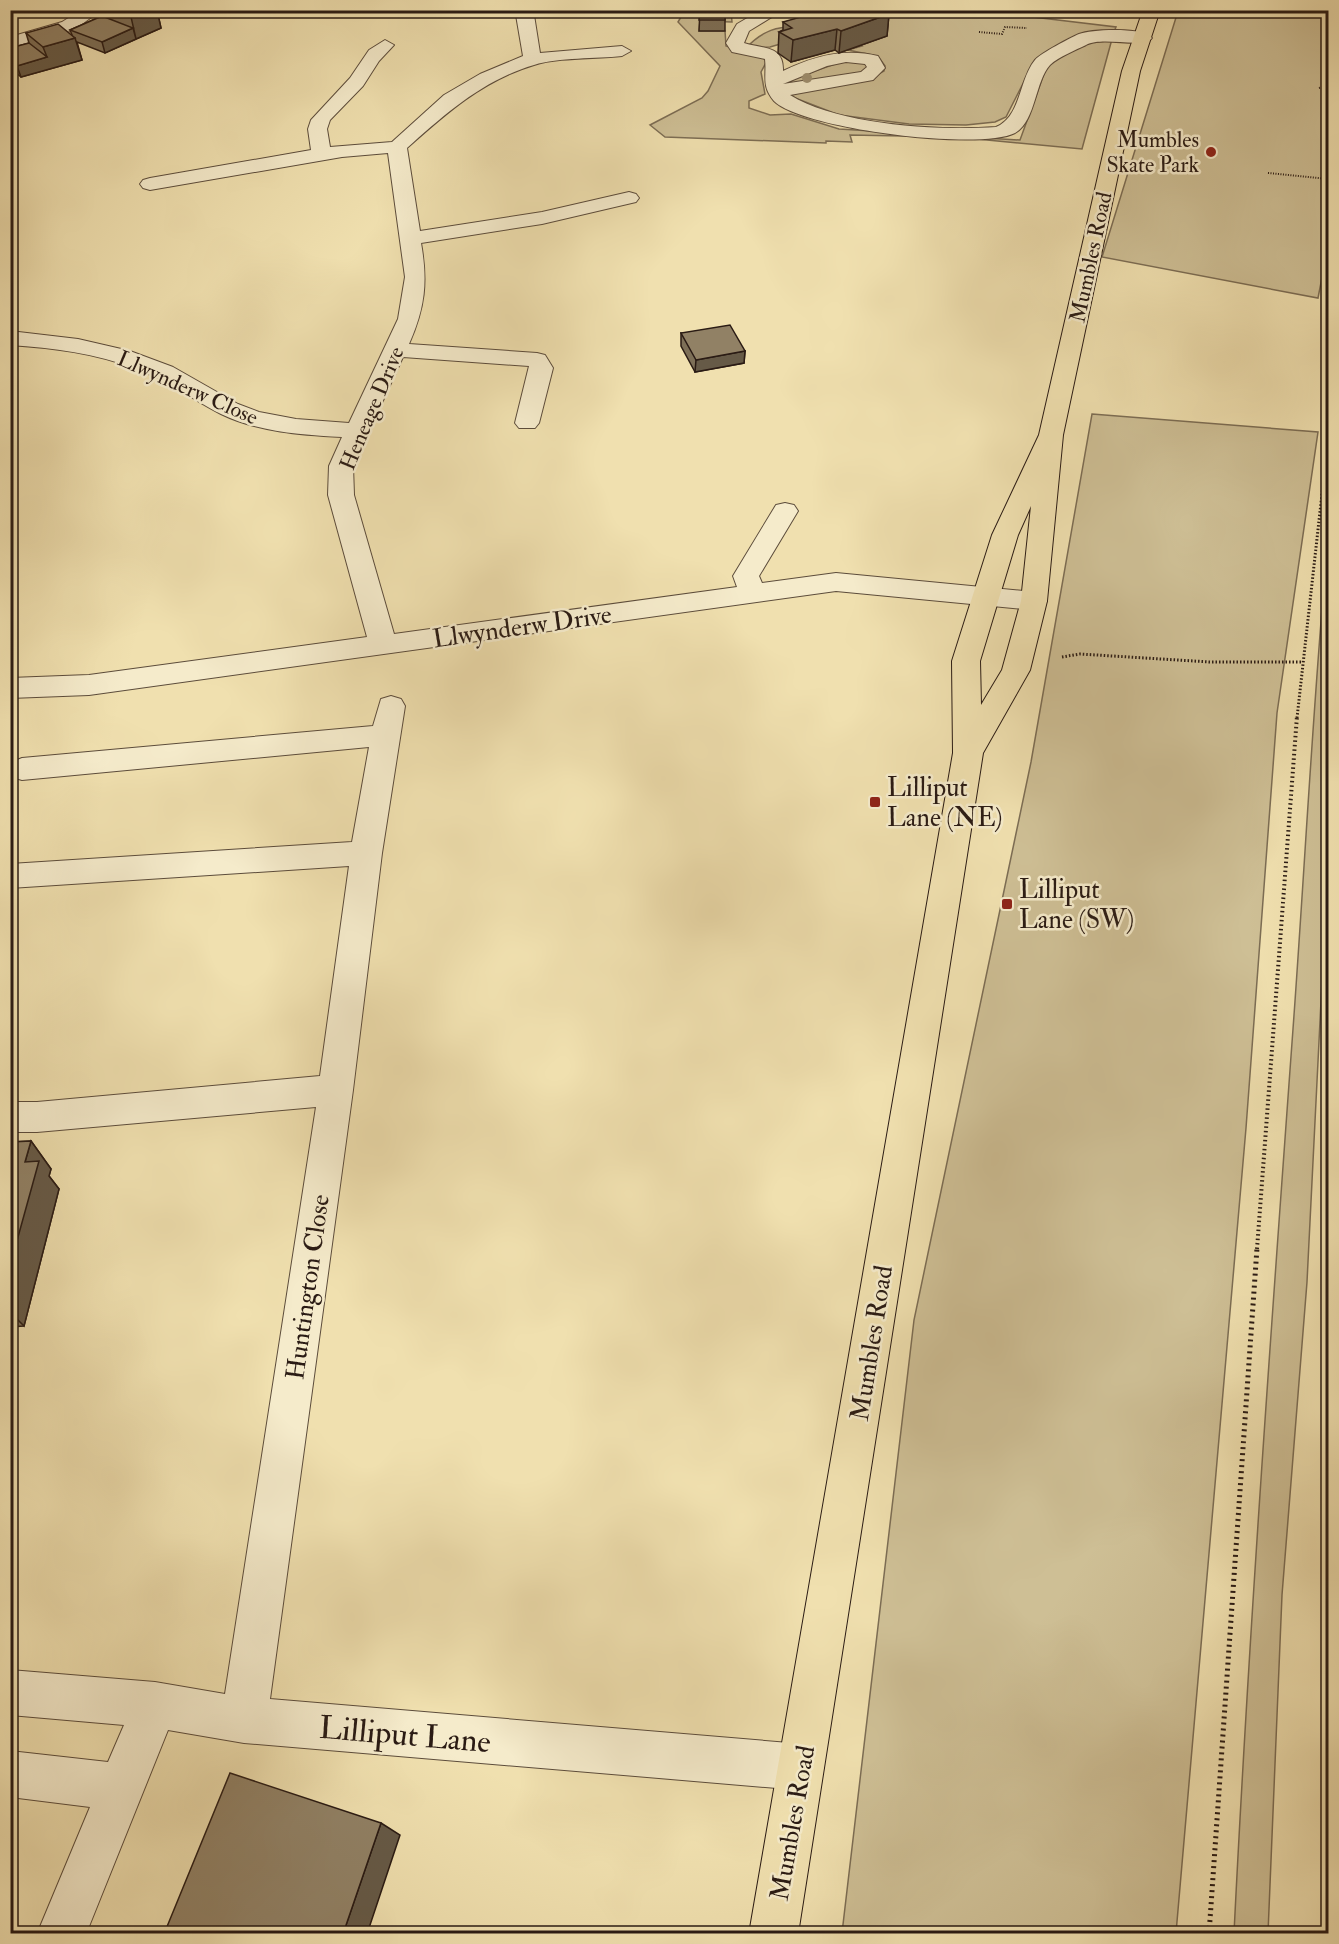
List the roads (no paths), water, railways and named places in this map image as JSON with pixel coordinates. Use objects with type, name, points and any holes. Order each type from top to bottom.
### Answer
[{"type":"main road","name":"Mumbles Road","points":[[968,753],[1016,670],[1034,601],[1051,435],[1131,71],[1152,10]]},
{"type":"main road","name":"Mumbles Road","points":[[773,1934],[968,753],[966,661],[1005,535],[1051,435]]},
{"type":"street","points":[[10,43],[68,26],[93,10]]},
{"type":"street","points":[[771,12],[741,28],[736,34],[735,43],[738,48],[768,53],[773,57],[774,87],[783,99],[819,116],[851,124],[996,133],[1015,124],[1042,62],[1085,38],[1113,35],[1143,38]]},
{"type":"street","points":[[525,15],[532,58]]},
{"type":"street","points":[[322,154],[316,141],[317,128],[325,112],[356,83],[369,57],[385,45]]},
{"type":"street","points":[[150,184],[322,154],[397,147],[451,99],[486,78],[532,58],[622,51]]},
{"type":"street","name":"Heneage Drive","points":[[383,645],[340,495],[342,466],[409,319],[416,277],[397,147]]},
{"type":"street","points":[[412,238],[542,218],[629,198]]},
{"type":"street","name":"Llwynderw Close","points":[[10,338],[55,340],[125,355],[186,382],[234,412],[280,426],[357,431]]},
{"type":"street","points":[[396,350],[537,360],[542,368],[527,423]]},
{"type":"street","points":[[753,593],[746,576],[785,511]]},
{"type":"street","name":"Llwynderw Drive","points":[[10,688],[89,685],[836,582],[1034,601]]},
{"type":"street","name":"Huntington Close","points":[[22,769],[388,720],[366,853],[336,1090],[244,1720]]},
{"type":"street","points":[[10,876],[366,853]]},
{"type":"street","points":[[10,1117],[37,1117],[336,1090]]},
{"type":"street","name":"Lilliput Lane","points":[[10,1692],[155,1705],[244,1720],[801,1767]]},
{"type":"street","points":[[61,1934],[155,1705]]},
{"type":"street","points":[[10,1774],[121,1787]]},
{"type":"place","name":"Mumbles Skate Park","points":[[1211,152]]},
{"type":"place","name":"Lilliput Lane (NE)","points":[[875,802]]},
{"type":"place","name":"Lilliput Lane (SW)","points":[[1007,904]]}]
